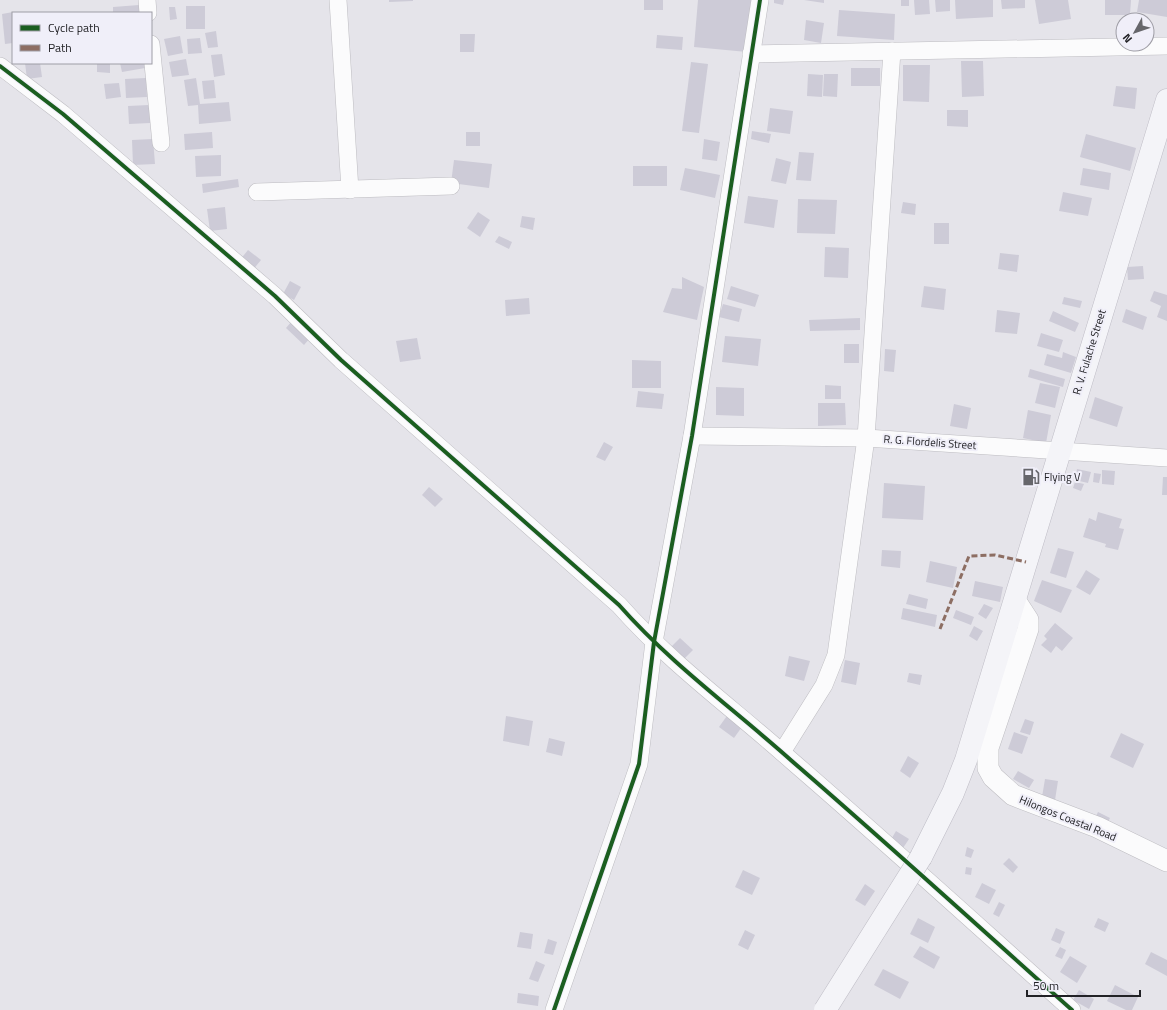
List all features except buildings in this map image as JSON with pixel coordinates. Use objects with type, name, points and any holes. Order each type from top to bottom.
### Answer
[{"type":"main road","name":"R. V. Fulache Street","points":[[825,1010],[922,857],[954,793],[966,760],[1167,100]]},
{"type":"street","points":[[147,0],[148,12]]},
{"type":"street","points":[[338,0],[350,190]]},
{"type":"street","points":[[554,1010],[639,764],[654,642],[692,436],[760,0]]},
{"type":"street","points":[[751,54],[1167,46]]},
{"type":"street","points":[[782,752],[824,685],[836,655],[866,438],[892,51]]},
{"type":"street","points":[[152,55],[160,143]]},
{"type":"street","points":[[0,66],[63,114],[274,296],[341,360],[619,605],[654,642],[693,679],[782,752],[1072,1010]]},
{"type":"street","points":[[257,192],[451,186]]},
{"type":"street","name":"R. G. Flordelis Street","points":[[692,436],[866,438],[1167,458]]},
{"type":"street","name":"Hilongos Coastal Road","points":[[1014,602],[1028,620],[1028,629],[988,748],[988,768],[993,777],[1002,787],[1013,795],[1097,827],[1167,861]]},
{"type":"marked path","points":[[940,629],[969,556],[995,555],[1026,562]]},
{"type":"cycle path","points":[[554,1010],[639,764],[654,642],[692,436],[760,0]]},
{"type":"cycle path","points":[[0,66],[63,114],[275,296],[341,360],[619,605],[639,627],[682,667],[771,742],[1072,1010]]},
{"type":"place","name":"Flying V","points":[[1031,477]]}]
